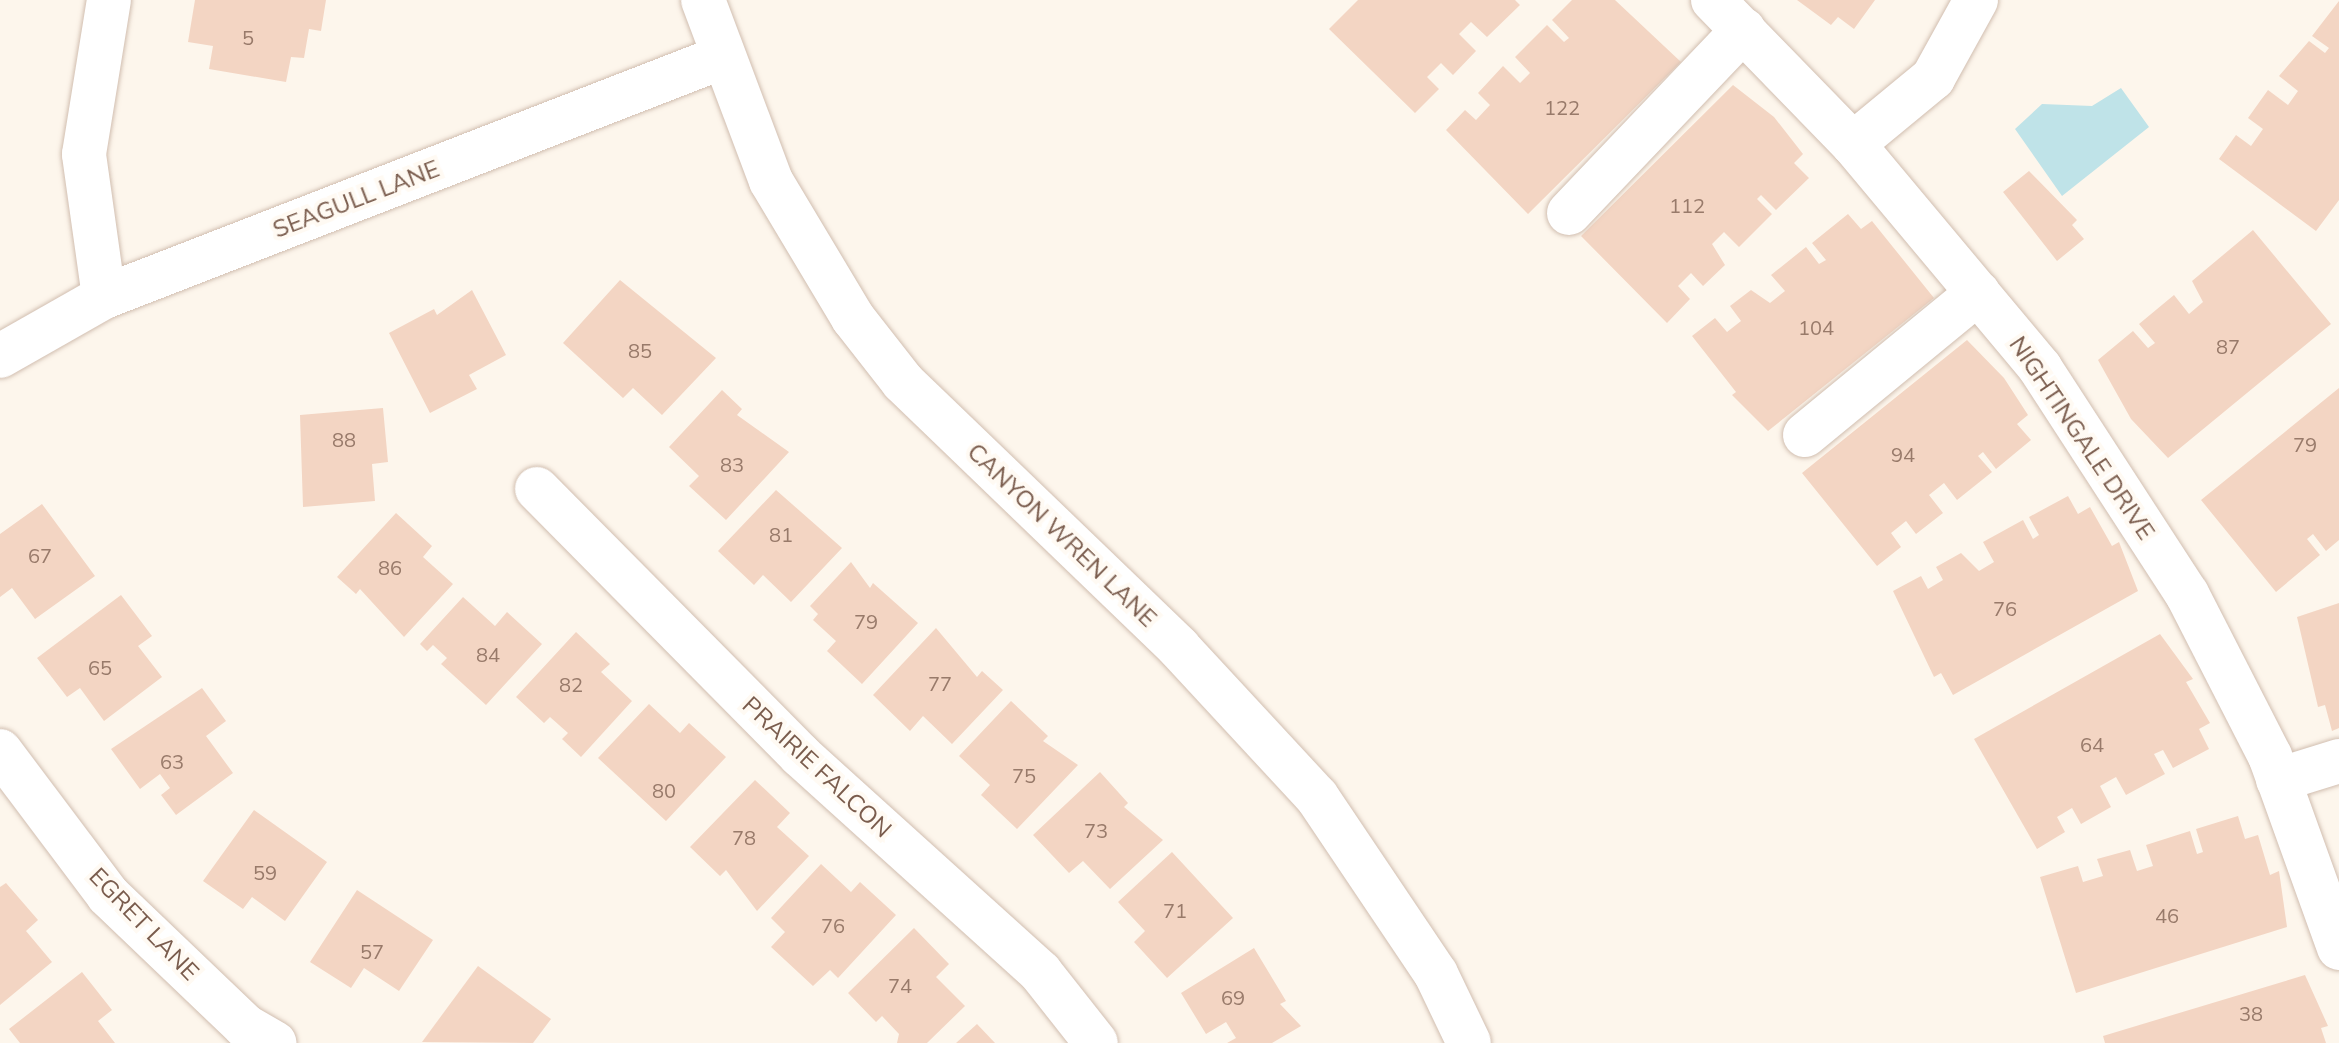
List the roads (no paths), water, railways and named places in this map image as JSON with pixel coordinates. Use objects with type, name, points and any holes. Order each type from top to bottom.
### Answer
[{"type":"street","points":[[104,297],[84,154],[109,0]]},
{"type":"street","name":"CANYON WREN LANE","points":[[703,0],[720,58],[771,181],[853,318],[903,382],[1179,648],[1317,797],[1436,974],[1469,1043]]},
{"type":"street","points":[[1853,144],[1933,78],[1976,0]]},
{"type":"street","points":[[1569,213],[1728,15]]},
{"type":"street","name":"NIGHTINGALE DRIVE","points":[[1728,15],[1853,144],[2040,368],[2187,594],[2278,780],[2339,948]]},
{"type":"street","name":"SEAGULL LANE","points":[[0,356],[104,297],[720,58]]},
{"type":"street","points":[[1805,435],[1978,293]]},
{"type":"street","name":"PRAIRIE FALCON","points":[[537,489],[800,755],[1040,972],[1096,1043]]},
{"type":"street","name":"EGRET LANE","points":[[0,751],[108,895],[245,1026],[275,1043]]},
{"type":"street","points":[[2278,780],[2339,761]]},
{"type":"water","points":[[2121,88],[2149,127],[2062,196],[2015,129],[2042,104],[2092,106]]}]
